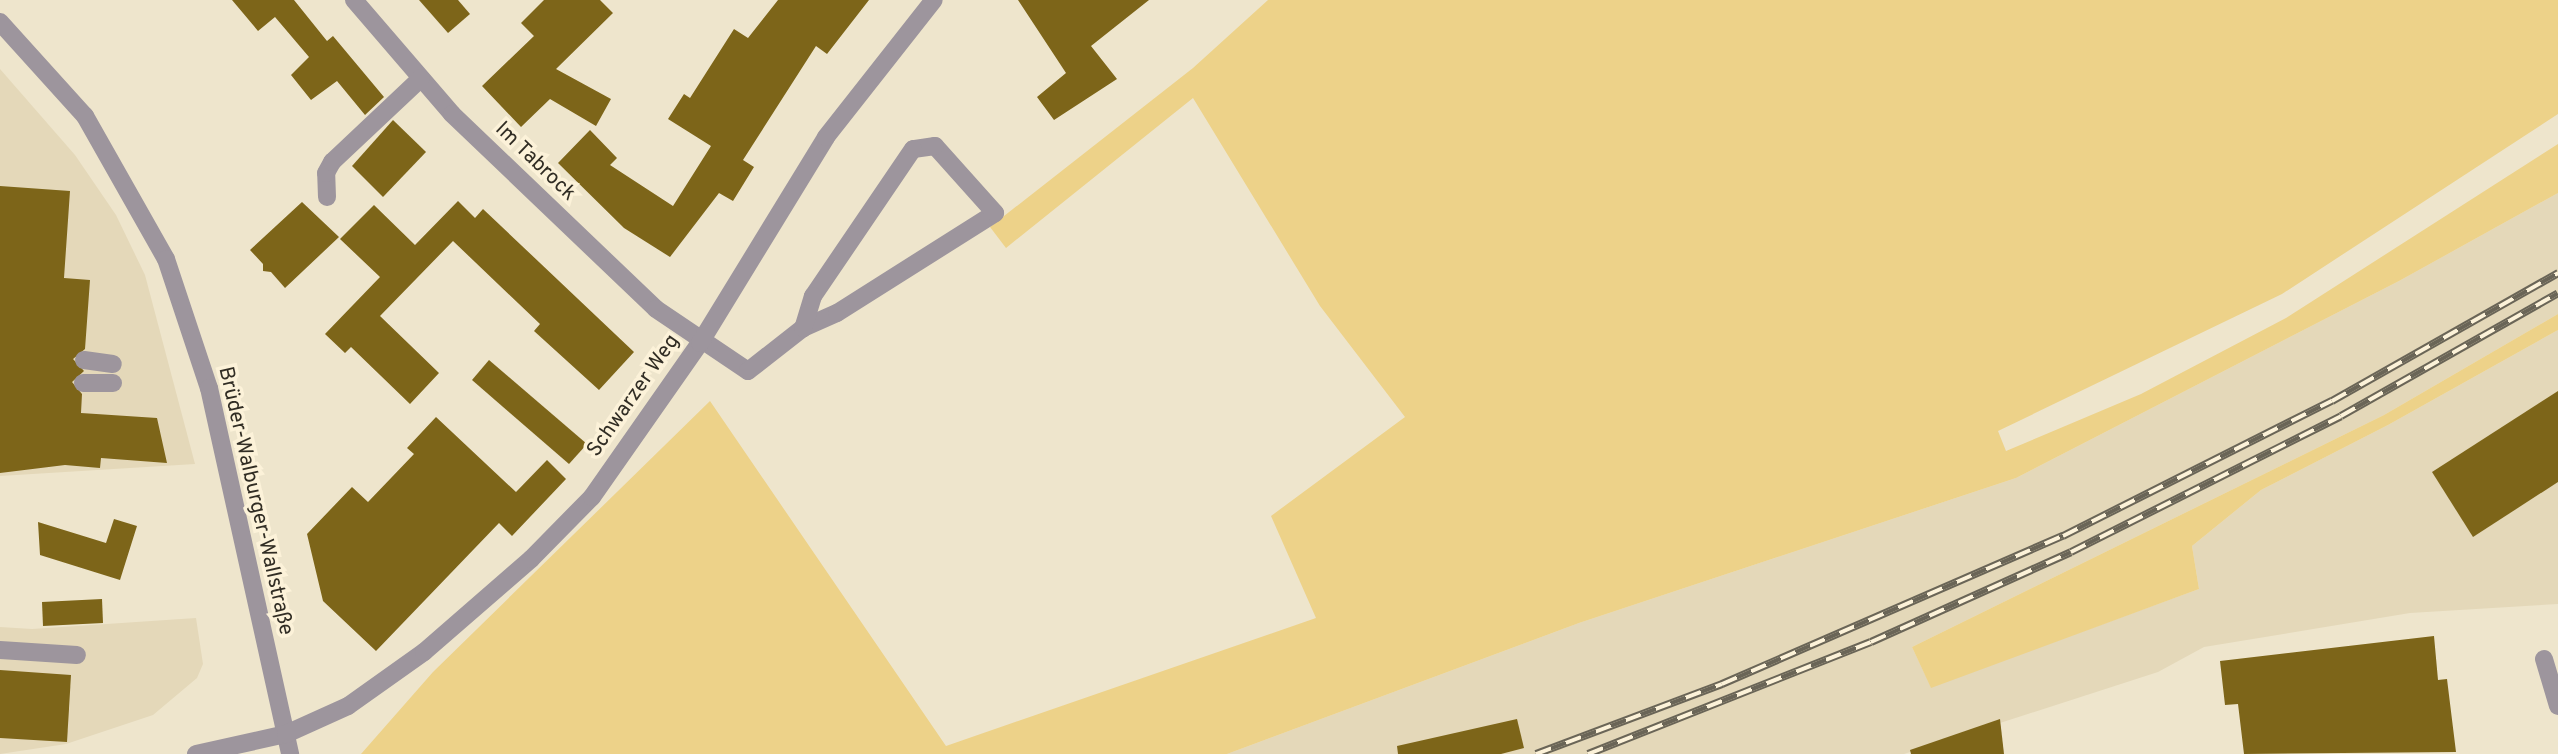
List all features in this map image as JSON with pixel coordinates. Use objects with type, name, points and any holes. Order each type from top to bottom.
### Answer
[{"type":"street","name":"Im Tabrock","points":[[354,0],[452,114],[646,300],[700,343],[748,371],[803,328]]},
{"type":"street","name":"Schwarzer Weg","points":[[196,754],[285,734],[348,706],[424,652],[531,559],[592,497],[700,343],[826,137],[934,0]]},
{"type":"street","name":"Brüder-Walburger-Wallstraße","points":[[0,22],[85,116],[166,258],[209,388],[290,754]]},
{"type":"street","points":[[327,197],[326,173],[332,162],[421,78]]},
{"type":"street","points":[[934,146],[995,213],[837,313],[803,328],[813,296],[912,149],[934,146]]},
{"type":"street","points":[[84,360],[113,363]]},
{"type":"street","points":[[83,383],[113,383]]},
{"type":"street","points":[[0,650],[77,655]]},
{"type":"street","points":[[2544,659],[2558,706]]},
{"type":"shaded area","points":[[1268,0],[2558,0],[2558,114],[2282,294],[1998,431],[2006,451],[2141,394],[2286,318],[2558,144],[2558,193],[2399,281],[2016,478],[1579,623],[1227,754],[361,754],[433,672],[710,401],[946,746],[1316,618],[1271,516],[1405,417],[1320,306],[1193,98],[1006,248],[990,227],[1193,68]]},
{"type":"shaded area","points":[[0,69],[75,155],[116,215],[145,275],[195,464],[0,476]]},
{"type":"shaded area","points":[[2558,193],[2558,314],[2384,415],[1912,647],[1931,687],[2199,589],[2192,546],[2261,490],[2388,425],[2558,330],[2558,604],[2410,613],[2204,647],[2158,672],[1904,754],[1227,754],[1579,623],[2016,478],[2399,281]]},
{"type":"shaded area","points":[[2558,314],[2558,330],[2388,425],[2261,490],[2192,546],[2199,589],[1931,688],[1912,647],[2384,415]]},
{"type":"shaded area","points":[[196,618],[203,664],[197,678],[153,715],[66,744],[0,754],[0,627],[32,629]]},
{"type":"building","points":[[232,0],[294,0],[327,41],[333,36],[384,97],[365,115],[337,81],[311,100],[291,75],[309,57],[275,17],[258,31]]},
{"type":"building","points":[[419,0],[458,0],[470,14],[448,33]]},
{"type":"building","points":[[544,0],[600,0],[613,13],[556,69],[611,99],[596,126],[550,99],[521,127],[482,86],[534,36],[521,23]]},
{"type":"building","points":[[778,0],[869,0],[827,54],[816,46],[743,160],[754,167],[733,201],[719,193],[670,257],[624,228],[558,163],[590,130],[617,158],[610,165],[673,206],[711,146],[668,119],[684,94],[690,98],[734,29],[748,38]]},
{"type":"building","points":[[1018,0],[1149,0],[1091,46],[1117,79],[1054,120],[1037,97],[1066,73]]},
{"type":"building","points":[[393,120],[426,152],[383,197],[352,166]]},
{"type":"building","points":[[0,186],[70,191],[64,278],[90,280],[85,349],[73,359],[84,371],[72,382],[82,394],[81,413],[157,418],[167,463],[101,458],[100,468],[65,465],[0,473]]},
{"type":"building","points":[[458,201],[475,218],[483,209],[634,352],[599,390],[534,331],[540,324],[453,241],[380,316],[439,373],[410,404],[351,347],[345,353],[325,334],[380,277],[340,239],[374,205],[415,245]]},
{"type":"building","points":[[302,202],[339,237],[285,288],[271,272],[263,271],[263,264],[250,250]]},
{"type":"building","points":[[489,360],[587,444],[569,464],[472,380]]},
{"type":"building","points":[[2558,391],[2558,482],[2473,537],[2432,472]]},
{"type":"building","points":[[436,417],[516,492],[547,460],[566,479],[512,536],[499,523],[376,651],[323,601],[307,534],[352,487],[368,502],[414,454],[407,448]]},
{"type":"building","points":[[114,519],[137,526],[120,580],[40,555],[38,522],[106,543]]},
{"type":"building","points":[[102,599],[103,623],[43,626],[42,602]]},
{"type":"building","points":[[2434,636],[2438,680],[2447,679],[2456,752],[2244,754],[2238,704],[2225,705],[2220,661]]},
{"type":"building","points":[[0,670],[71,675],[67,742],[0,738]]},
{"type":"building","points":[[1517,719],[1524,748],[1501,754],[1398,754],[1397,746]]},
{"type":"building","points":[[2000,719],[2004,754],[1911,754],[1910,750]]},
{"type":"railway","points":[[1536,754],[1722,684],[2063,536],[2332,401],[2558,273]]},
{"type":"railway","points":[[1588,754],[1871,642],[2071,552],[2341,416],[2558,293]]}]
